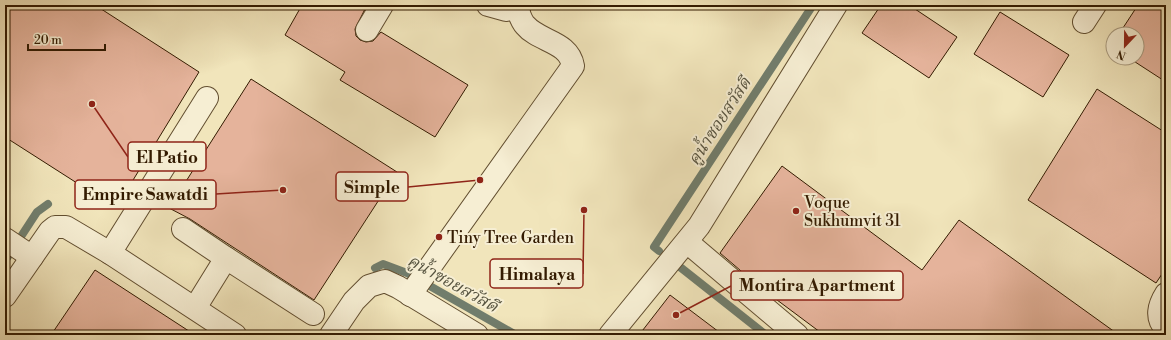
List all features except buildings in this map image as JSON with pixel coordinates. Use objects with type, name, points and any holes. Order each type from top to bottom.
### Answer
[{"type":"street","points":[[367,30],[382,5]]},
{"type":"street","points":[[417,284],[573,66],[572,59],[567,51],[524,25],[518,6],[506,10],[488,5]]},
{"type":"street","points":[[610,335],[699,226],[836,5]]},
{"type":"street","points":[[110,253],[207,98]]},
{"type":"street","points":[[5,296],[17,247],[50,231],[55,227],[66,227],[110,253],[235,335]]},
{"type":"street","points":[[183,229],[313,314]]},
{"type":"street","points":[[687,242],[797,335]]},
{"type":"street","points":[[194,308],[226,258]]},
{"type":"street","points":[[331,335],[354,301],[369,286],[385,281],[398,286],[417,284],[477,335]]},
{"type":"street","points":[[1166,294],[1159,305],[1159,314],[1166,329]]},
{"type":"waterway","name":"คูน้ำซอยสวัสดี","points":[[659,251],[654,247],[813,5]]},
{"type":"waterway","name":"คูน้ำซอยสวัสดี","points":[[5,261],[37,212],[48,204]]},
{"type":"waterway","name":"คูน้ำซอยสวัสดี","points":[[375,268],[383,264],[407,273],[516,335]]},
{"type":"waterway","name":"คูน้ำซอยสวัสดี","points":[[680,267],[766,335]]},
{"type":"place","name":"El Patio","points":[[92,104]]},
{"type":"place","name":"Simple","points":[[480,180]]},
{"type":"place","name":"Empire Sawatdi","points":[[283,190]]},
{"type":"place","name":"Himalaya","points":[[584,210]]},
{"type":"place","name":"Voque Sukhumvit 31","points":[[796,211]]},
{"type":"place","name":"Tiny Tree Garden","points":[[439,237]]},
{"type":"place","name":"Montira Apartment","points":[[676,315]]}]
